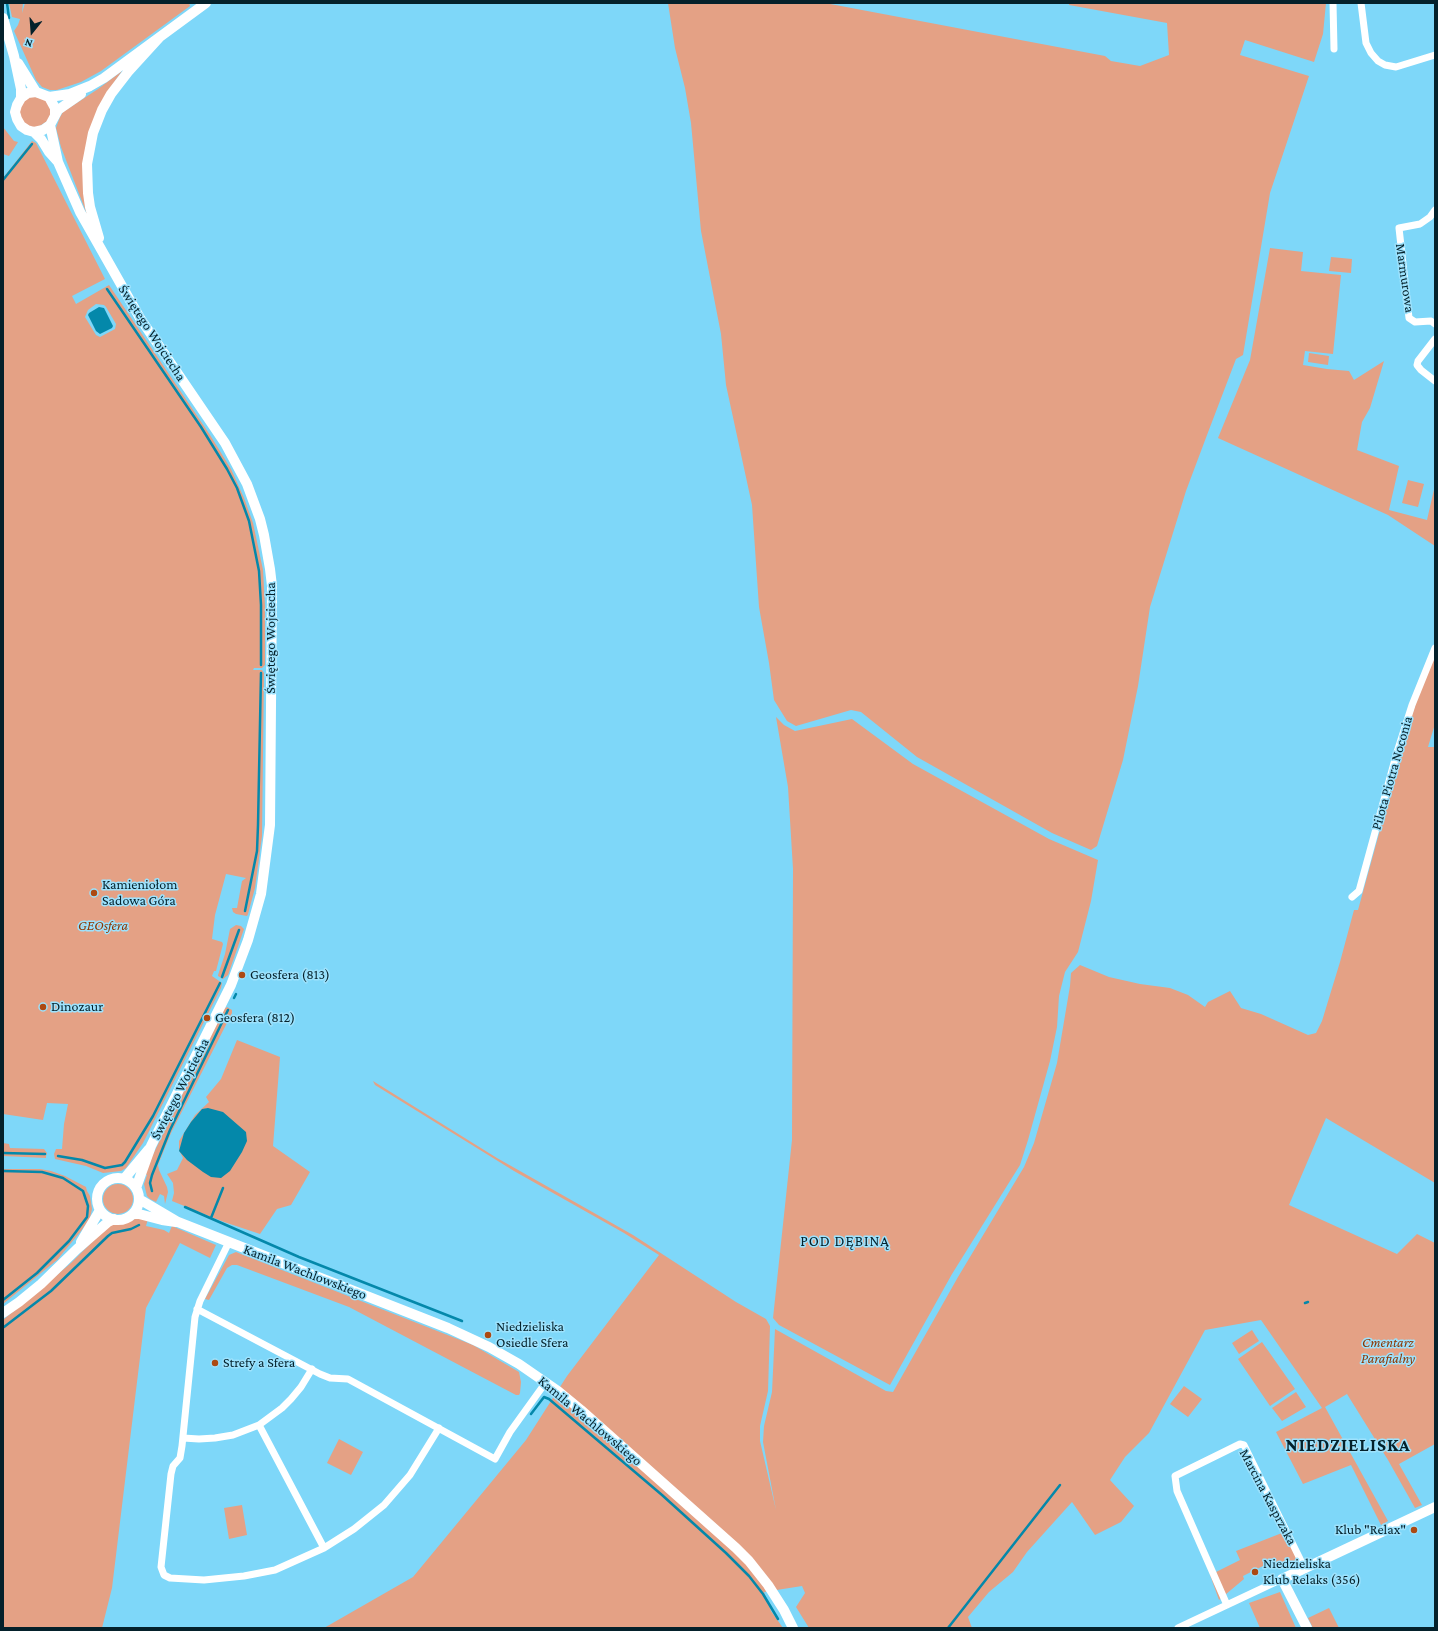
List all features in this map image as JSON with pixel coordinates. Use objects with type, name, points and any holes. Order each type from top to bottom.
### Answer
[{"type":"street","points":[[3,18],[14,56],[21,89],[21,98],[15,112],[21,126],[34,132],[43,130],[50,125],[58,110],[77,98],[90,86],[116,69],[206,3]]},
{"type":"street","points":[[1333,3],[1334,49]]},
{"type":"street","points":[[1361,3],[1366,43],[1369,50],[1378,61],[1385,65],[1396,66],[1435,55]]},
{"type":"street","points":[[102,251],[90,207],[88,193],[87,164],[93,133],[102,110],[113,91],[159,38]]},
{"type":"street","points":[[14,56],[36,92]]},
{"type":"street","points":[[21,98],[36,92],[49,97],[70,94],[90,86]]},
{"type":"street","points":[[49,97],[55,108],[55,114]]},
{"type":"street","name":"Świętego Wojciecha","points":[[50,125],[58,162],[80,212],[140,318],[222,438],[238,465],[252,495],[260,519],[268,552],[272,586],[270,825],[261,894],[248,940],[231,985],[151,1146],[136,1188]]},
{"type":"street","name":"Świętego Wojciecha","points":[[34,132],[58,162]]},
{"type":"street","name":"Marmurowa","points":[[1435,210],[1420,224],[1399,228],[1409,318],[1415,322],[1431,321],[1435,324]]},
{"type":"street","points":[[1435,340],[1418,361],[1417,365],[1435,381]]},
{"type":"street","name":"Pilota Piotra Noconia","points":[[1352,897],[1359,891],[1399,746],[1412,705],[1435,648]]},
{"type":"street","name":"Świętego Wojciecha","points":[[124,1179],[151,1146]]},
{"type":"street","points":[[110,1179],[124,1179],[132,1183],[136,1188],[139,1199],[138,1208],[133,1214],[125,1219],[114,1219],[104,1215],[100,1210],[97,1197],[101,1187],[110,1179]]},
{"type":"street","name":"Kamila Wachlowskiego","points":[[139,1199],[178,1222],[471,1338],[507,1357],[546,1382],[581,1410],[721,1534],[749,1561],[776,1597],[793,1628]]},
{"type":"street","points":[[77,1248],[100,1210]]},
{"type":"street","name":"Kamila Wachlowskiego","points":[[133,1214],[178,1222]]},
{"type":"street","points":[[3,1313],[41,1284],[77,1248],[108,1222],[114,1219]]},
{"type":"street","points":[[229,1242],[197,1310],[180,1458],[173,1466],[171,1474],[161,1567],[166,1576],[204,1580],[244,1576],[273,1570],[324,1548],[354,1529],[384,1505],[410,1475],[439,1428]]},
{"type":"street","points":[[197,1310],[330,1378],[348,1379],[495,1459],[510,1432],[546,1382]]},
{"type":"street","points":[[183,1438],[215,1438],[233,1434],[259,1425],[282,1408],[291,1399],[301,1387],[312,1369]]},
{"type":"street","points":[[259,1425],[324,1548]]},
{"type":"street","name":"Marcina Kasprzaka","points":[[1227,1605],[1177,1491],[1175,1476],[1240,1444],[1244,1446],[1305,1569]]},
{"type":"street","points":[[1178,1628],[1435,1507]]},
{"type":"street","points":[[1282,1579],[1307,1628]]},
{"type":"green space","points":[[9,3],[23,3],[22,13],[25,3],[189,3],[190,6],[101,71],[81,82],[57,90],[50,90],[42,87],[36,80],[14,31],[20,19],[12,17]]},
{"type":"green space","points":[[668,3],[825,3],[1105,56],[1111,61],[1140,66],[1169,55],[1167,23],[1069,5],[1069,3],[1326,3],[1323,34],[1314,62],[1245,40],[1240,55],[1309,76],[1270,193],[1243,355],[1236,359],[1186,491],[1150,607],[1138,686],[1123,760],[1097,846],[1091,850],[1052,833],[917,757],[861,712],[851,710],[796,726],[787,721],[774,700],[759,607],[752,505],[726,385],[721,334],[701,231],[691,123],[685,88],[675,48]]},
{"type":"green space","points":[[122,71],[106,94],[88,134],[88,217],[61,147],[56,128],[63,112]]},
{"type":"green space","points":[[28,95],[50,101],[52,118],[35,129],[21,122],[19,104]]},
{"type":"green space","points":[[3,127],[14,141],[18,142],[9,156],[3,154]]},
{"type":"green space","name":"GEOsfera","points":[[32,141],[36,143],[105,279],[72,296],[76,304],[109,285],[210,435],[231,469],[253,523],[263,570],[265,606],[265,665],[262,668],[254,668],[253,670],[262,670],[264,673],[262,836],[255,888],[247,916],[236,914],[233,912],[232,908],[237,908],[242,881],[246,878],[226,874],[215,915],[212,939],[222,942],[223,944],[216,971],[214,971],[212,976],[222,983],[221,988],[143,1143],[126,1168],[121,1171],[103,1173],[86,1166],[55,1159],[54,1154],[56,1149],[62,1149],[64,1124],[68,1104],[47,1103],[43,1120],[3,1114],[3,178]],"holes":[[[96,304],[104,305],[116,324],[115,329],[100,337],[96,335],[85,317],[88,310]]]},
{"type":"green space","points":[[1270,248],[1303,252],[1301,271],[1341,275],[1333,354],[1305,351],[1303,365],[1349,371],[1354,380],[1384,361],[1370,408],[1362,422],[1357,450],[1399,466],[1389,510],[1427,520],[1435,485],[1435,546],[1388,515],[1218,438],[1250,360]]},
{"type":"green space","points":[[1331,257],[1352,259],[1351,273],[1329,271]]},
{"type":"green space","points":[[1309,353],[1329,356],[1328,365],[1308,362]]},
{"type":"green space","points":[[1408,480],[1424,484],[1418,507],[1402,503]]},
{"type":"green space","name":"Cmentarz Parafialny","points":[[1435,656],[1435,724],[1428,747],[1435,747],[1435,1183],[1326,1118],[1289,1205],[1397,1254],[1417,1234],[1435,1243],[1435,1444],[1399,1464],[1422,1505],[1415,1508],[1388,1460],[1347,1394],[1325,1407],[1388,1521],[1381,1525],[1351,1465],[1303,1484],[1276,1432],[1322,1408],[1261,1320],[1205,1330],[1149,1433],[1125,1457],[1110,1480],[1134,1506],[1121,1522],[1095,1535],[1072,1502],[1027,1552],[1013,1572],[989,1592],[968,1617],[972,1628],[809,1628],[796,1607],[805,1593],[802,1586],[764,1592],[771,1611],[783,1628],[324,1628],[413,1577],[526,1440],[567,1376],[659,1255],[624,1233],[514,1171],[375,1085],[373,1081],[497,1158],[633,1235],[736,1302],[766,1319],[770,1326],[768,1391],[760,1426],[760,1441],[776,1510],[763,1442],[764,1426],[772,1392],[775,1329],[886,1391],[893,1392],[958,1277],[1024,1167],[1034,1143],[1057,1063],[1071,973],[1080,965],[1109,977],[1140,984],[1170,988],[1188,995],[1205,1007],[1208,1002],[1230,991],[1241,1008],[1261,1014],[1308,1035],[1316,1033],[1322,1021],[1354,910],[1358,910],[1410,721],[1421,688]]},
{"type":"green space","points":[[776,717],[784,725],[795,731],[852,719],[913,764],[1049,839],[1098,860],[1091,901],[1078,952],[1065,972],[1059,996],[1057,1027],[1050,1061],[1020,1165],[952,1274],[890,1385],[779,1325],[773,1318],[792,1140],[793,869],[788,787]]},
{"type":"green space","points":[[236,925],[241,926],[244,929],[228,975],[223,979],[218,975],[225,954],[230,929]]},
{"type":"green space","points":[[227,1007],[232,1010],[232,1013],[171,1133],[158,1165],[168,1192],[165,1204],[164,1196],[160,1194],[156,1202],[147,1196],[144,1184],[147,1175],[144,1173],[224,1009]]},
{"type":"green space","points":[[237,1040],[280,1057],[273,1146],[310,1172],[291,1205],[277,1209],[260,1234],[224,1222],[172,1201],[174,1193],[173,1183],[167,1174],[177,1170],[183,1158],[179,1150],[179,1141],[195,1115],[209,1102],[206,1097],[221,1079]]},
{"type":"green space","points":[[3,1143],[9,1144],[10,1148],[44,1149],[47,1153],[46,1158],[3,1156]]},
{"type":"green space","points":[[3,1169],[40,1169],[65,1176],[86,1187],[90,1196],[92,1209],[90,1218],[57,1260],[3,1304]]},
{"type":"green space","points":[[118,1184],[124,1185],[132,1193],[132,1205],[124,1213],[118,1214],[112,1213],[104,1205],[103,1199],[104,1193],[112,1185]]},
{"type":"green space","points":[[137,1218],[148,1219],[146,1226],[164,1230],[169,1233],[172,1226],[216,1245],[210,1258],[180,1243],[146,1308],[112,1588],[102,1628],[3,1628],[3,1320],[71,1263],[110,1224],[126,1223]]},
{"type":"green space","points":[[236,1252],[473,1345],[519,1372],[521,1382],[519,1395],[516,1395],[349,1307],[237,1265],[232,1265],[227,1268],[209,1300],[205,1299],[229,1255]]},
{"type":"green space","points":[[1252,1330],[1259,1341],[1239,1354],[1232,1343]]},
{"type":"green space","points":[[1262,1342],[1295,1389],[1270,1406],[1238,1359]]},
{"type":"green space","points":[[1184,1386],[1202,1399],[1188,1417],[1170,1404]]},
{"type":"green space","points":[[1296,1392],[1306,1407],[1282,1421],[1272,1408]]},
{"type":"green space","points":[[339,1439],[363,1452],[351,1475],[327,1463]]},
{"type":"green space","points":[[242,1505],[247,1535],[229,1539],[224,1508]]},
{"type":"green space","points":[[1287,1531],[1301,1561],[1293,1561],[1271,1566],[1269,1563],[1243,1576],[1244,1579],[1219,1600],[1210,1575],[1240,1560],[1236,1551]]},
{"type":"green space","points":[[1280,1592],[1296,1628],[1260,1628],[1249,1603]]},
{"type":"green space","points":[[1329,1608],[1339,1628],[1313,1628],[1308,1618]]},
{"type":"water","points":[[99,307],[104,308],[113,326],[100,334],[96,331],[88,315]]},
{"type":"water","points":[[208,1108],[223,1112],[246,1132],[247,1141],[242,1152],[230,1171],[221,1178],[211,1177],[203,1172],[187,1160],[179,1151],[184,1133],[191,1122],[202,1109]]},
{"type":"waterway","points":[[7,3],[9,18]]},
{"type":"waterway","points":[[3,180],[32,144]]},
{"type":"waterway","points":[[107,289],[201,427],[237,488],[249,521],[259,571],[261,605],[261,665]]},
{"type":"waterway","points":[[245,911],[257,851],[261,673]]},
{"type":"waterway","points":[[222,977],[239,930]]},
{"type":"waterway","points":[[58,1156],[82,1160],[105,1168],[122,1165],[125,1162],[153,1116],[220,983]]},
{"type":"waterway","points":[[234,998],[236,994]]},
{"type":"waterway","points":[[152,1191],[150,1183],[152,1175],[170,1130],[228,1010]]},
{"type":"waterway","points":[[3,1153],[45,1154]]},
{"type":"waterway","points":[[3,1171],[42,1172],[63,1178],[83,1191],[88,1206],[87,1217],[69,1241],[37,1273],[3,1300]]},
{"type":"waterway","points":[[211,1218],[223,1188]]},
{"type":"waterway","points":[[185,1207],[299,1257],[462,1321]]},
{"type":"waterway","points":[[4,1327],[51,1291],[108,1236],[112,1233],[131,1229],[139,1225]]},
{"type":"waterway","points":[[531,1414],[544,1397],[549,1399],[662,1495],[726,1553],[749,1576],[763,1594],[778,1619]]},
{"type":"waterway","points":[[948,1628],[1060,1485]]},
{"type":"place","name":"Kamieniołom Sadowa Góra","points":[[94,893]]},
{"type":"place","name":"Geosfera (813)","points":[[242,975]]},
{"type":"place","name":"Dinozaur","points":[[43,1007]]},
{"type":"place","name":"Geosfera (812)","points":[[207,1018]]},
{"type":"place","name":"Niedzieliska Osiedle Sfera","points":[[488,1335]]},
{"type":"place","name":"Strefy a Sfera","points":[[215,1363]]},
{"type":"place","name":"Klub \"Relax\"","points":[[1414,1530]]},
{"type":"place","name":"Niedzieliska Klub Relaks (356)","points":[[1255,1572]]},
{"type":"district","name":"POD DĘBINĄ","points":[[845,1241]]},
{"type":"district","name":"NIEDZIELISKA","points":[[1348,1445]]}]
